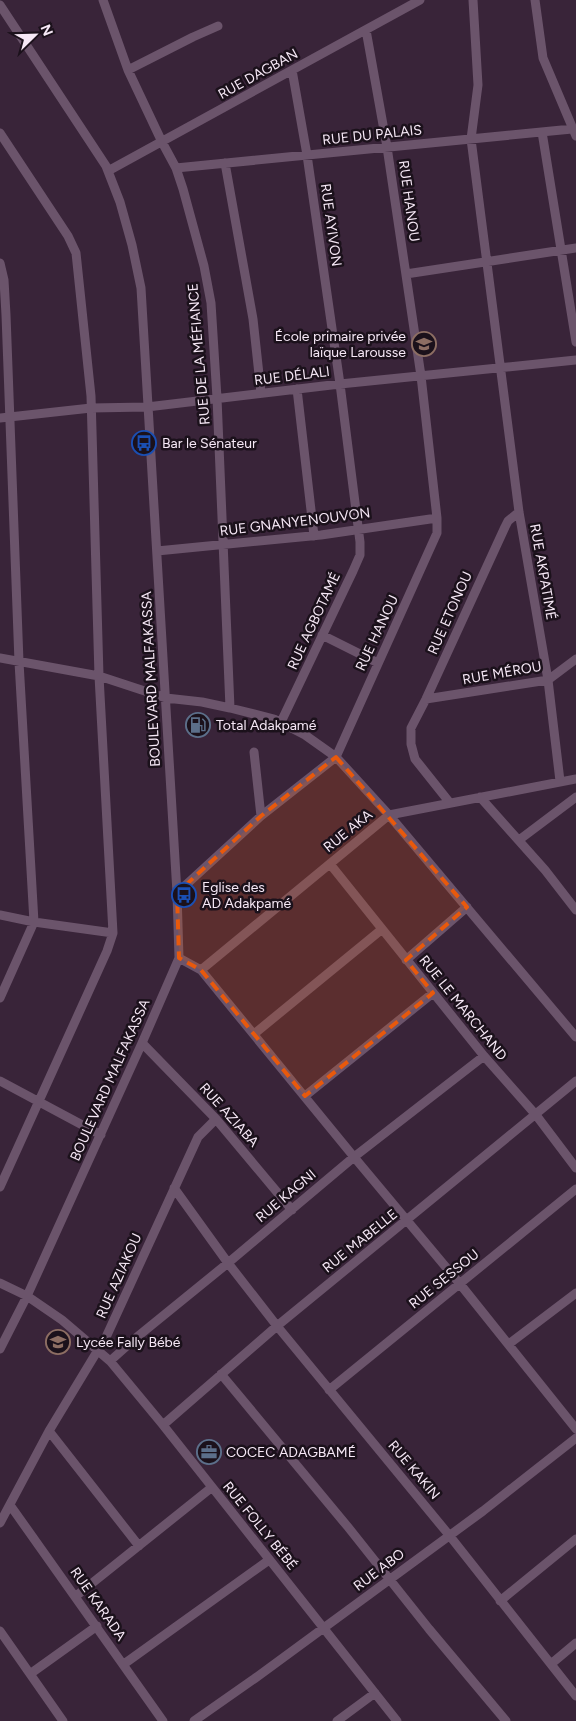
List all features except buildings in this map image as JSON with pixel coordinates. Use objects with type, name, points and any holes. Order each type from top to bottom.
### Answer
[{"type":"street","name":"RUE DE LA MÉFIANCE","points":[[103,0],[128,70],[176,168],[208,284],[217,398],[230,708]]},
{"type":"street","name":"RUE DAGBAN","points":[[108,172],[420,0]]},
{"type":"street","name":"RUE AKPATIMÉ","points":[[473,0],[478,85],[471,139],[518,512],[548,680],[560,781]]},
{"type":"street","points":[[535,0],[543,58],[574,132]]},
{"type":"street","name":"BOULEVARD MALFAKASSA","points":[[0,5],[108,172],[120,202],[132,245],[140,288],[166,698],[179,958],[27,1296],[0,1348]]},
{"type":"street","points":[[128,70],[218,26]]},
{"type":"street","name":"RUE HANOU","points":[[336,757],[436,536],[437,518],[421,376],[387,147],[366,30]]},
{"type":"street","name":"RUE AYIVON","points":[[292,70],[307,155],[359,530]]},
{"type":"street","points":[[0,132],[68,236],[76,253],[91,408],[99,676],[114,933],[0,1187]]},
{"type":"street","points":[[542,132],[576,342]]},
{"type":"street","name":"RUE DU PALAIS","points":[[176,168],[542,132],[574,132]]},
{"type":"street","points":[[226,163],[253,319],[261,393]]},
{"type":"street","points":[[406,274],[576,248]]},
{"type":"street","points":[[0,263],[5,289],[19,662],[34,922],[0,998]]},
{"type":"street","name":"RUE DÉLALI","points":[[0,418],[91,408],[147,407],[340,384],[576,360]]},
{"type":"street","points":[[297,389],[314,536]]},
{"type":"street","name":"RUE ETONOU","points":[[450,803],[415,759],[410,744],[412,728],[505,527],[518,512]]},
{"type":"street","name":"RUE GNANYENOUVON","points":[[157,551],[314,536],[437,518]]},
{"type":"street","name":"RUE AGBOTAMÉ","points":[[281,722],[360,555],[359,530]]},
{"type":"street","points":[[322,635],[378,663]]},
{"type":"street","points":[[0,658],[99,676],[166,698],[230,708],[281,722],[305,735],[336,757],[389,815],[576,1038]]},
{"type":"street","name":"RUE MÉROU","points":[[426,699],[548,680],[576,659]]},
{"type":"street","points":[[254,752],[261,816]]},
{"type":"street","points":[[177,893],[261,816],[336,757]]},
{"type":"street","name":"RUE AKA","points":[[201,970],[389,815],[560,781],[576,780]]},
{"type":"street","points":[[480,797],[573,899],[576,910]]},
{"type":"street","points":[[519,840],[576,797]]},
{"type":"street","name":"RUE LE MARCHAND","points":[[330,864],[381,930],[484,1056],[536,1115],[576,1168]]},
{"type":"street","points":[[406,960],[467,907]]},
{"type":"street","points":[[0,915],[34,922],[114,933]]},
{"type":"street","points":[[254,1034],[381,930]]},
{"type":"street","points":[[179,958],[201,970],[406,1221],[460,1284],[576,1429]]},
{"type":"street","points":[[305,1096],[433,993]]},
{"type":"street","name":"RUE AZIABA","points":[[142,1043],[216,1119],[292,1210]]},
{"type":"street","name":"RUE KAGNI","points":[[110,1361],[354,1157],[484,1056]]},
{"type":"street","points":[[0,1081],[100,1135]]},
{"type":"street","name":"RUE MABELLE","points":[[163,1425],[277,1326],[576,1081]]},
{"type":"street","name":"RUE AZIAKOU","points":[[0,1523],[48,1431],[107,1335],[198,1137],[216,1119]]},
{"type":"street","name":"RUE KAKIN","points":[[174,1188],[228,1263],[277,1326],[449,1535],[576,1696]]},
{"type":"street","name":"RUE SESSOU","points":[[329,1390],[576,1188]]},
{"type":"street","name":"RUE FOLLY BÉBÉ","points":[[0,1283],[27,1296],[62,1320],[110,1361],[163,1425],[397,1721]]},
{"type":"street","points":[[509,1344],[575,1296]]},
{"type":"street","points":[[221,1374],[506,1721]]},
{"type":"street","points":[[48,1431],[139,1546]]},
{"type":"street","name":"RUE ABO","points":[[194,1721],[324,1629],[514,1487],[576,1438]]},
{"type":"street","points":[[76,1596],[211,1488]]},
{"type":"street","name":"RUE KARADA","points":[[10,1504],[163,1721]]},
{"type":"street","points":[[500,1601],[576,1539]]},
{"type":"street","points":[[124,1664],[269,1560]]},
{"type":"street","points":[[30,1674],[97,1626]]},
{"type":"street","points":[[0,1631],[3,1644],[30,1674],[63,1721]]},
{"type":"street","points":[[551,1664],[576,1643]]},
{"type":"street","points":[[337,1721],[375,1693]]},
{"type":"highlighted area","points":[[336,757],[467,907],[406,960],[433,993],[305,1096],[201,970],[179,958],[177,893],[261,816]]},
{"type":"place","name":"École primaire privée laïque Larousse","points":[[424,344]]},
{"type":"place","name":"Bar le Sénateur","points":[[144,443]]},
{"type":"place","name":"Total Adakpamé","points":[[198,725]]},
{"type":"place","name":"Eglise des AD Adakpamé","points":[[184,895]]},
{"type":"place","name":"Lycée Fally Bébé","points":[[58,1342]]},
{"type":"place","name":"COCEC ADAGBAMÉ","points":[[209,1452]]}]
